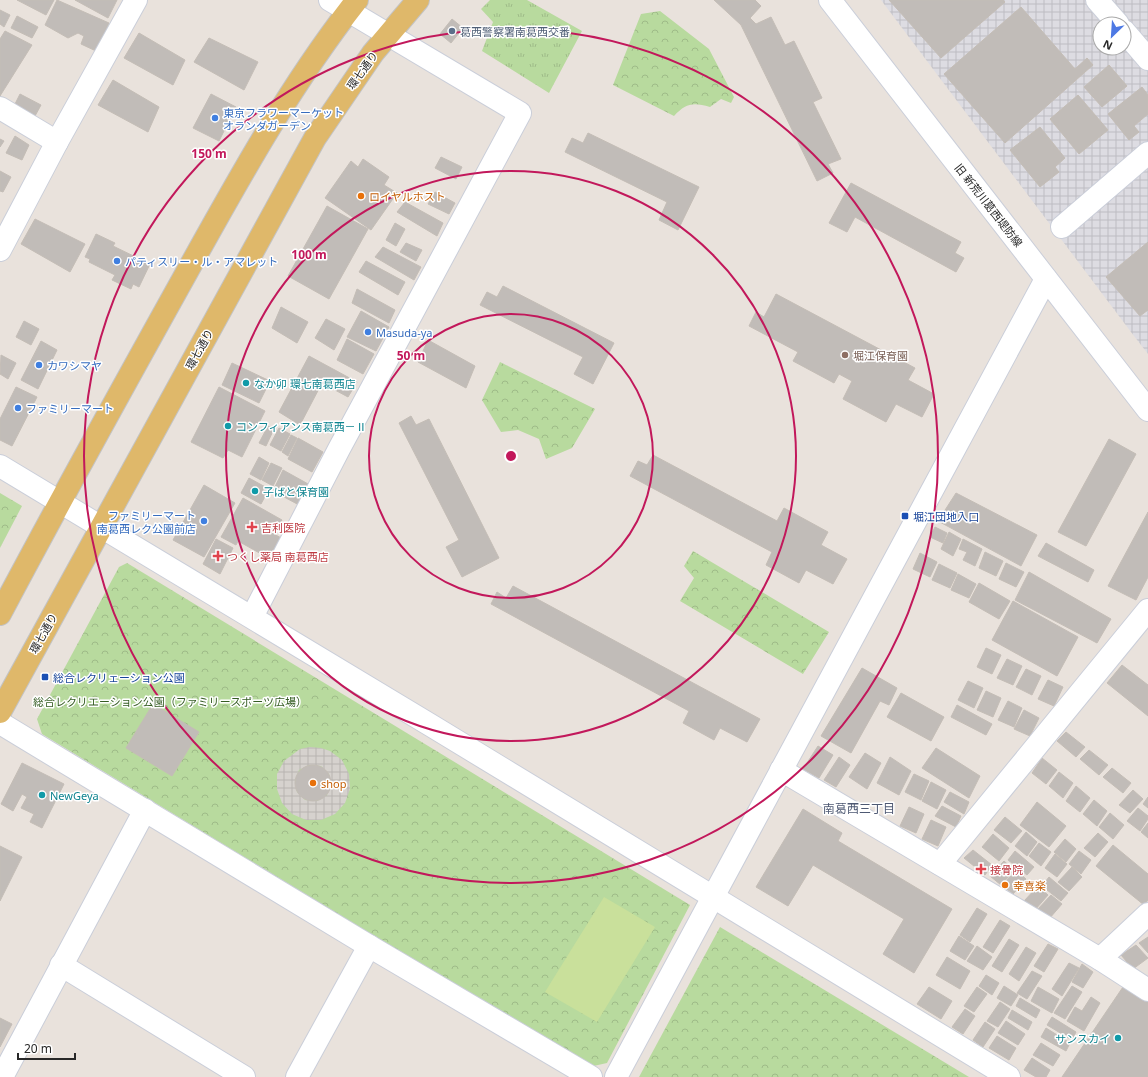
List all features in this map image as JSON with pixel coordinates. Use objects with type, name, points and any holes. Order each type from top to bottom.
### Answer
[{"type":"main road","name":"環七通り","points":[[0,712],[315,138],[351,84],[388,35],[418,0]]},
{"type":"main road","points":[[0,614],[232,191],[345,4]]},
{"type":"street","points":[[0,250],[57,142],[136,0]]},
{"type":"street","name":"旧 新荒川葛西堤防線","points":[[830,0],[1148,410]]},
{"type":"street","points":[[1097,0],[1111,16]]},
{"type":"street","points":[[252,617],[339,449],[520,113],[388,35],[345,4]]},
{"type":"street","points":[[1132,40],[1148,59]]},
{"type":"street","points":[[0,108],[57,142]]},
{"type":"street","points":[[1062,227],[1148,153]]},
{"type":"street","points":[[616,1077],[712,896],[1046,279]]},
{"type":"street","points":[[0,466],[101,528],[252,617],[1009,1077]]},
{"type":"street","points":[[940,864],[1148,610]]},
{"type":"street","points":[[0,723],[369,946],[591,1077]]},
{"type":"street","points":[[781,770],[1100,959],[1148,990]]},
{"type":"street","points":[[2,1077],[145,810]]},
{"type":"street","points":[[1100,959],[1148,914]]},
{"type":"street","points":[[297,1077],[369,946]]},
{"type":"street","points":[[61,965],[244,1077]]},
{"type":"shaded area","points":[[881,0],[1148,0],[1148,354],[1134,336]]},
{"type":"shaded area","points":[[310,747],[330,751],[342,760],[349,774],[350,789],[345,803],[335,814],[321,820],[306,820],[292,814],[282,803],[277,789],[277,774],[284,761],[300,749]],"holes":[[[309,765],[321,766],[329,774],[331,785],[327,795],[317,801],[305,800],[297,792],[295,780],[299,770]]]},
{"type":"green space","points":[[490,0],[527,0],[582,31],[549,93],[482,51],[493,22],[481,9]]},
{"type":"green space","points":[[660,11],[709,49],[734,97],[731,103],[721,99],[710,107],[694,104],[682,108],[674,116],[613,85],[641,14]]},
{"type":"green space","points":[[500,362],[595,409],[572,448],[546,459],[539,439],[518,430],[501,432],[482,400]]},
{"type":"green space","points":[[0,493],[22,506],[0,548]]},
{"type":"green space","points":[[693,551],[829,632],[803,674],[680,601],[694,578],[684,566]]},
{"type":"green space","name":"総合レクリエーション公園（ファミリースポーツ広場）","points":[[127,563],[690,905],[607,1063],[589,1067],[42,734],[37,719],[119,567]]},
{"type":"green space","points":[[604,897],[655,927],[597,1022],[545,992]]},
{"type":"green space","points":[[720,927],[969,1077],[639,1077]]},
{"type":"building","points":[[17,0],[54,0],[46,15]]},
{"type":"building","points":[[57,0],[109,23],[96,51],[81,44],[84,36],[78,33],[68,38],[45,25]]},
{"type":"building","points":[[75,0],[117,0],[108,18]]},
{"type":"building","points":[[714,0],[755,0],[761,6],[750,18],[756,24],[771,17],[785,45],[794,41],[822,98],[813,102],[841,159],[828,164],[833,173],[817,181],[741,25]]},
{"type":"building","points":[[889,0],[1003,0],[1005,2],[941,58]]},
{"type":"building","points":[[1021,7],[1075,69],[1087,58],[1093,65],[1005,143],[944,74]]},
{"type":"building","points":[[0,10],[10,15],[4,27],[0,24]]},
{"type":"building","points":[[17,16],[38,27],[32,38],[11,28]]},
{"type":"building","name":"葛西警察署南葛西交番","points":[[452,19],[463,28],[451,43],[440,34]]},
{"type":"building","points":[[5,31],[32,45],[0,96],[0,39]]},
{"type":"building","points":[[139,33],[185,60],[173,85],[124,58]]},
{"type":"building","points":[[209,38],[258,62],[244,90],[194,62]]},
{"type":"building","points":[[1109,65],[1127,86],[1102,107],[1084,87]]},
{"type":"building","points":[[113,80],[159,107],[148,132],[98,105]]},
{"type":"building","points":[[1142,87],[1148,95],[1148,114],[1134,126],[1139,132],[1129,140],[1108,114]]},
{"type":"building","points":[[20,94],[41,105],[35,116],[14,106]]},
{"type":"building","name":"東京フラワーマーケット オランダガーデン","points":[[211,94],[236,107],[219,141],[193,128]]},
{"type":"building","points":[[1078,95],[1108,130],[1079,154],[1050,119]]},
{"type":"building","points":[[1040,127],[1065,158],[1055,167],[1059,172],[1040,187],[1010,150]]},
{"type":"building","points":[[588,133],[699,187],[678,230],[659,220],[667,202],[565,152],[572,138],[583,143]]},
{"type":"building","points":[[15,136],[29,145],[22,160],[6,153]]},
{"type":"building","points":[[0,139],[4,141],[0,147]]},
{"type":"building","points":[[441,157],[462,167],[456,179],[435,168]]},
{"type":"building","name":"ロイヤルホスト","points":[[363,159],[389,177],[384,185],[397,193],[371,230],[325,198],[351,161],[358,167]]},
{"type":"building","points":[[0,171],[11,177],[3,192],[0,191]]},
{"type":"building","points":[[851,183],[961,242],[955,253],[964,258],[956,272],[855,217],[847,232],[829,223]]},
{"type":"building","points":[[435,192],[455,203],[449,214],[428,204]]},
{"type":"building","points":[[405,202],[443,223],[437,236],[397,212]]},
{"type":"building","points":[[327,206],[368,229],[329,299],[288,276]]},
{"type":"building","points":[[35,219],[85,244],[70,272],[21,244]]},
{"type":"building","points":[[395,223],[405,229],[396,246],[386,240]]},
{"type":"building","name":"パティスリー・ル・アマレット","points":[[96,234],[115,243],[113,246],[150,264],[139,287],[133,284],[131,289],[112,280],[115,275],[89,262],[90,259],[85,257]]},
{"type":"building","points":[[1148,242],[1148,310],[1140,316],[1106,277]]},
{"type":"building","points":[[406,243],[422,250],[416,261],[400,252]]},
{"type":"building","points":[[383,247],[421,267],[414,280],[375,257]]},
{"type":"building","points":[[366,261],[405,282],[398,295],[359,272]]},
{"type":"building","points":[[503,286],[614,343],[593,384],[574,374],[583,357],[480,305],[487,292],[497,297]]},
{"type":"building","points":[[357,289],[395,310],[389,323],[352,303]]},
{"type":"building","points":[[776,294],[915,368],[908,380],[934,394],[922,417],[896,404],[886,422],[843,399],[852,381],[839,374],[834,383],[793,361],[798,352],[749,326],[756,312],[764,317]]},
{"type":"building","points":[[281,307],[308,322],[297,343],[272,328]]},
{"type":"building","name":"Masuda-ya","points":[[361,311],[389,327],[376,351],[347,337]]},
{"type":"building","points":[[326,319],[345,329],[334,350],[315,338]]},
{"type":"building","points":[[24,321],[39,329],[31,345],[16,337]]},
{"type":"building","points":[[347,339],[374,354],[363,374],[337,360]]},
{"type":"building","points":[[428,340],[475,366],[466,388],[418,362]]},
{"type":"building","name":"カワシマヤ","points":[[41,341],[57,350],[38,389],[21,380]]},
{"type":"building","points":[[1,355],[16,363],[8,379],[0,374]]},
{"type":"building","points":[[309,356],[357,382],[348,397],[322,383],[300,425],[279,412]]},
{"type":"building","name":"なか卯 環七南葛西店","points":[[232,363],[270,381],[259,403],[222,385]]},
{"type":"building","name":"ファミリーマート","points":[[16,387],[37,397],[12,446],[0,440],[0,419]]},
{"type":"building","name":"コンフィアンス南葛西－Ⅱ","points":[[219,387],[265,411],[242,457],[228,450],[223,458],[191,442]]},
{"type":"building","points":[[411,416],[416,425],[429,419],[499,558],[462,577],[446,547],[459,540],[399,423]]},
{"type":"building","points":[[268,426],[274,429],[266,446],[259,443]]},
{"type":"building","points":[[279,428],[290,434],[281,451],[270,445]]},
{"type":"building","points":[[291,435],[297,438],[288,456],[282,452]]},
{"type":"building","points":[[298,438],[323,452],[312,472],[288,459]]},
{"type":"building","points":[[1109,439],[1136,454],[1086,546],[1058,532]]},
{"type":"building","points":[[653,455],[777,521],[784,508],[828,532],[821,545],[847,559],[833,584],[806,570],[799,583],[766,565],[772,552],[630,476],[638,461],[647,465]]},
{"type":"building","points":[[259,457],[269,463],[261,480],[250,474]]},
{"type":"building","points":[[271,463],[282,468],[273,486],[262,480]]},
{"type":"building","points":[[283,470],[310,485],[299,505],[273,491]]},
{"type":"building","name":"子ばと保育園","points":[[249,478],[269,489],[261,504],[241,493]]},
{"type":"building","name":"ファミリーマート 南葛西レク公園前店","points":[[204,485],[235,503],[204,557],[173,540]]},
{"type":"building","points":[[956,493],[1037,535],[1021,566],[938,521]]},
{"type":"building","name":"吉利医院","points":[[243,498],[282,520],[274,534],[283,539],[272,560],[238,541],[236,545],[221,537]]},
{"type":"building","points":[[1148,512],[1148,577],[1136,600],[1108,586]]},
{"type":"building","points":[[935,527],[947,533],[943,543],[930,537]]},
{"type":"building","points":[[949,532],[961,539],[953,556],[941,549]]},
{"type":"building","name":"つくし薬局 南葛西店","points":[[216,539],[233,548],[220,574],[203,564]]},
{"type":"building","points":[[963,539],[982,549],[975,566],[963,560],[967,552],[959,549]]},
{"type":"building","points":[[1046,543],[1094,570],[1088,582],[1038,556]]},
{"type":"building","points":[[985,552],[1003,561],[996,576],[979,568]]},
{"type":"building","points":[[920,553],[937,562],[930,577],[913,569]]},
{"type":"building","points":[[1006,563],[1024,572],[1016,587],[999,579]]},
{"type":"building","points":[[939,564],[957,573],[950,588],[932,580]]},
{"type":"building","points":[[1029,572],[1111,619],[1097,643],[1015,600]]},
{"type":"building","points":[[958,574],[976,584],[969,598],[951,590]]},
{"type":"building","points":[[979,583],[1010,601],[999,619],[969,602]]},
{"type":"building","points":[[513,586],[760,719],[747,742],[720,728],[714,740],[683,723],[689,711],[491,604],[497,592],[506,598]]},
{"type":"building","points":[[1013,601],[1078,637],[1057,676],[992,640]]},
{"type":"building","points":[[986,648],[1001,655],[992,674],[977,667]]},
{"type":"building","points":[[1007,659],[1022,666],[1013,685],[997,678]]},
{"type":"building","points":[[1122,665],[1148,685],[1148,716],[1107,683]]},
{"type":"building","points":[[862,668],[897,688],[889,705],[880,701],[851,753],[821,736]]},
{"type":"building","points":[[1026,669],[1041,676],[1032,695],[1016,687]]},
{"type":"building","points":[[1048,680],[1063,687],[1054,706],[1038,699]]},
{"type":"building","points":[[968,681],[983,688],[974,708],[958,700]]},
{"type":"building","points":[[986,691],[1001,698],[993,717],[977,710]]},
{"type":"building","points":[[901,693],[944,717],[931,741],[887,717]]},
{"type":"building","points":[[1008,701],[1022,708],[1014,727],[998,720]]},
{"type":"building","points":[[153,704],[199,732],[172,776],[126,748]]},
{"type":"building","points":[[957,705],[992,724],[986,735],[951,717]]},
{"type":"building","points":[[1024,710],[1039,718],[1030,736],[1014,729]]},
{"type":"building","points":[[1066,732],[1085,747],[1076,757],[1057,741]]},
{"type":"building","points":[[818,746],[833,755],[819,778],[803,769]]},
{"type":"building","points":[[936,748],[980,776],[969,798],[922,768]]},
{"type":"building","points":[[1089,750],[1108,765],[1099,775],[1080,759]]},
{"type":"building","points":[[865,753],[881,763],[867,789],[849,777]]},
{"type":"building","points":[[839,757],[850,765],[836,787],[824,780]]},
{"type":"building","points":[[890,757],[911,771],[899,795],[877,783]]},
{"type":"building","points":[[1042,758],[1057,770],[1046,784],[1032,773]]},
{"type":"building","name":"NewGeya","points":[[22,763],[64,784],[42,828],[30,822],[34,814],[21,808],[27,797],[22,794],[13,811],[1,804]]},
{"type":"building","name":"shop","points":[[317,765],[326,770],[330,776],[330,790],[326,796],[317,801],[309,801],[300,796],[296,790],[295,779],[300,770],[306,766]]},
{"type":"building","points":[[1112,768],[1131,783],[1123,793],[1103,777]]},
{"type":"building","points":[[1059,772],[1073,783],[1063,798],[1049,786]]},
{"type":"building","points":[[914,774],[929,781],[921,800],[905,792]]},
{"type":"building","points":[[931,782],[946,790],[937,809],[922,801]]},
{"type":"building","points":[[1076,786],[1090,798],[1080,812],[1066,801]]},
{"type":"building","points":[[1133,790],[1143,799],[1130,813],[1119,805]]},
{"type":"building","points":[[950,792],[969,802],[964,814],[944,802]]},
{"type":"building","points":[[1148,797],[1148,808],[1143,804]]},
{"type":"building","points":[[1094,800],[1107,811],[1097,826],[1083,814]]},
{"type":"building","points":[[1037,802],[1066,826],[1049,847],[1020,825]]},
{"type":"building","points":[[942,806],[961,816],[956,827],[935,816]]},
{"type":"building","points":[[909,807],[924,814],[916,833],[900,826]]},
{"type":"building","points":[[1138,808],[1148,816],[1148,819],[1140,831],[1127,821]]},
{"type":"building","points":[[803,809],[842,833],[838,841],[952,909],[914,973],[883,954],[904,919],[813,865],[788,906],[756,887]]},
{"type":"building","points":[[1110,813],[1124,825],[1113,839],[1099,827]]},
{"type":"building","points":[[1005,817],[1022,831],[1011,843],[994,830]]},
{"type":"building","points":[[931,820],[946,827],[938,846],[922,839]]},
{"type":"building","points":[[1148,823],[1148,838],[1141,832]]},
{"type":"building","points":[[1026,832],[1037,842],[1027,856],[1015,846]]},
{"type":"building","points":[[1098,833],[1108,842],[1095,857],[1084,848]]},
{"type":"building","points":[[993,834],[1009,848],[999,861],[982,847]]},
{"type":"building","points":[[1065,839],[1076,849],[1066,862],[1054,852]]},
{"type":"building","points":[[1039,843],[1051,852],[1041,866],[1029,856]]},
{"type":"building","points":[[1113,845],[1148,874],[1148,900],[1144,905],[1096,866]]},
{"type":"building","points":[[0,846],[22,857],[0,901]]},
{"type":"building","points":[[973,850],[992,865],[985,875],[964,858]]},
{"type":"building","points":[[1015,851],[1034,867],[1027,875],[1008,860]]},
{"type":"building","points":[[1079,851],[1091,860],[1081,874],[1069,864]]},
{"type":"building","points":[[1055,854],[1067,864],[1057,877],[1045,868]]},
{"type":"building","points":[[1004,861],[1014,870],[1001,885],[990,876]]},
{"type":"building","points":[[1072,867],[1082,877],[1069,891],[1058,882]]},
{"type":"building","points":[[1016,870],[1026,879],[1013,894],[1002,885]]},
{"type":"building","points":[[1049,877],[1068,893],[1061,901],[1042,886]]},
{"type":"building","points":[[1038,886],[1048,895],[1035,910],[1024,901]]},
{"type":"building","points":[[1051,895],[1062,904],[1049,919],[1037,910]]},
{"type":"building","points":[[977,908],[987,914],[970,942],[960,935]]},
{"type":"building","points":[[1000,920],[1010,926],[993,953],[983,947]]},
{"type":"building","points":[[959,936],[974,946],[965,960],[950,951]]},
{"type":"building","points":[[1148,937],[1148,953],[1139,943]]},
{"type":"building","points":[[1009,939],[1019,945],[1002,972],[992,966]]},
{"type":"building","points":[[1048,944],[1058,949],[1044,972],[1034,966]]},
{"type":"building","points":[[1136,945],[1148,958],[1133,969],[1121,955]]},
{"type":"building","points":[[977,946],[992,957],[983,970],[967,961]]},
{"type":"building","points":[[1026,947],[1036,953],[1019,981],[1009,974]]},
{"type":"building","points":[[947,957],[970,971],[960,989],[936,975]]},
{"type":"building","points":[[1069,963],[1079,968],[1062,996],[1052,989]]},
{"type":"building","points":[[1082,964],[1093,972],[1083,988],[1072,982]]},
{"type":"building","points":[[1032,971],[1042,976],[1027,999],[1017,993]]},
{"type":"building","points":[[986,975],[999,983],[992,995],[979,986]]},
{"type":"building","name":"サンスカイ","points":[[1125,984],[1148,999],[1148,1077],[1062,1077]]},
{"type":"building","points":[[1004,986],[1018,995],[1011,1006],[997,998]]},
{"type":"building","points":[[1072,986],[1082,992],[1065,1019],[1054,1013]]},
{"type":"building","points":[[929,987],[952,1001],[941,1019],[917,1004]]},
{"type":"building","points":[[977,987],[987,994],[974,1012],[964,1006]]},
{"type":"building","points":[[1038,987],[1059,999],[1052,1013],[1031,1001]]},
{"type":"building","points":[[1091,997],[1100,1003],[1084,1031],[1067,1021],[1075,1007],[1082,1011]]},
{"type":"building","points":[[1020,998],[1040,1010],[1036,1018],[1016,1006]]},
{"type":"building","points":[[1000,1002],[1010,1009],[998,1027],[987,1021]]},
{"type":"building","points":[[965,1009],[975,1016],[963,1034],[952,1027]]},
{"type":"building","points":[[1012,1010],[1032,1022],[1028,1030],[1008,1018]]},
{"type":"building","points":[[1052,1017],[1076,1032],[1072,1040],[1047,1025]]},
{"type":"building","points":[[0,1018],[12,1024],[0,1047]]},
{"type":"building","points":[[1006,1021],[1025,1034],[1018,1045],[998,1033]]},
{"type":"building","points":[[985,1022],[995,1029],[983,1047],[973,1040]]},
{"type":"building","points":[[1046,1028],[1070,1043],[1066,1051],[1041,1037]]},
{"type":"building","points":[[997,1036],[1016,1048],[1009,1060],[989,1048]]},
{"type":"building","points":[[1041,1043],[1060,1055],[1053,1066],[1033,1055]]},
{"type":"building","points":[[1032,1058],[1050,1070],[1046,1077],[1036,1077],[1024,1070]]},
{"type":"place","name":"葛西警察署南葛西交番","points":[[452,31]]},
{"type":"place","name":"東京フラワーマーケット オランダガーデン","points":[[215,118]]},
{"type":"place","name":"ロイヤルホスト","points":[[361,196]]},
{"type":"place","name":"パティスリー・ル・アマレット","points":[[117,261]]},
{"type":"place","name":"Masuda-ya","points":[[368,332]]},
{"type":"place","name":"堀江保育園","points":[[845,355]]},
{"type":"place","name":"カワシマヤ","points":[[39,365]]},
{"type":"place","name":"なか卯 環七南葛西店","points":[[246,383]]},
{"type":"place","name":"ファミリーマート","points":[[18,408]]},
{"type":"place","name":"コンフィアンス南葛西－Ⅱ","points":[[228,426]]},
{"type":"place","name":"子ばと保育園","points":[[255,491]]},
{"type":"place","name":"堀江団地入口","points":[[905,516]]},
{"type":"place","name":"ファミリーマート 南葛西レク公園前店","points":[[204,521]]},
{"type":"place","name":"吉利医院","points":[[252,527]]},
{"type":"place","name":"つくし薬局 南葛西店","points":[[218,556]]},
{"type":"place","name":"総合レクリェーション公園","points":[[45,677]]},
{"type":"place","name":"shop","points":[[313,783]]},
{"type":"place","name":"NewGeya","points":[[42,795]]},
{"type":"place","name":"接骨院","points":[[981,869]]},
{"type":"place","name":"幸喜楽","points":[[1005,885]]},
{"type":"place","name":"サンスカイ","points":[[1118,1038]]},
{"type":"district","name":"南葛西三丁目","points":[[859,808]]}]
